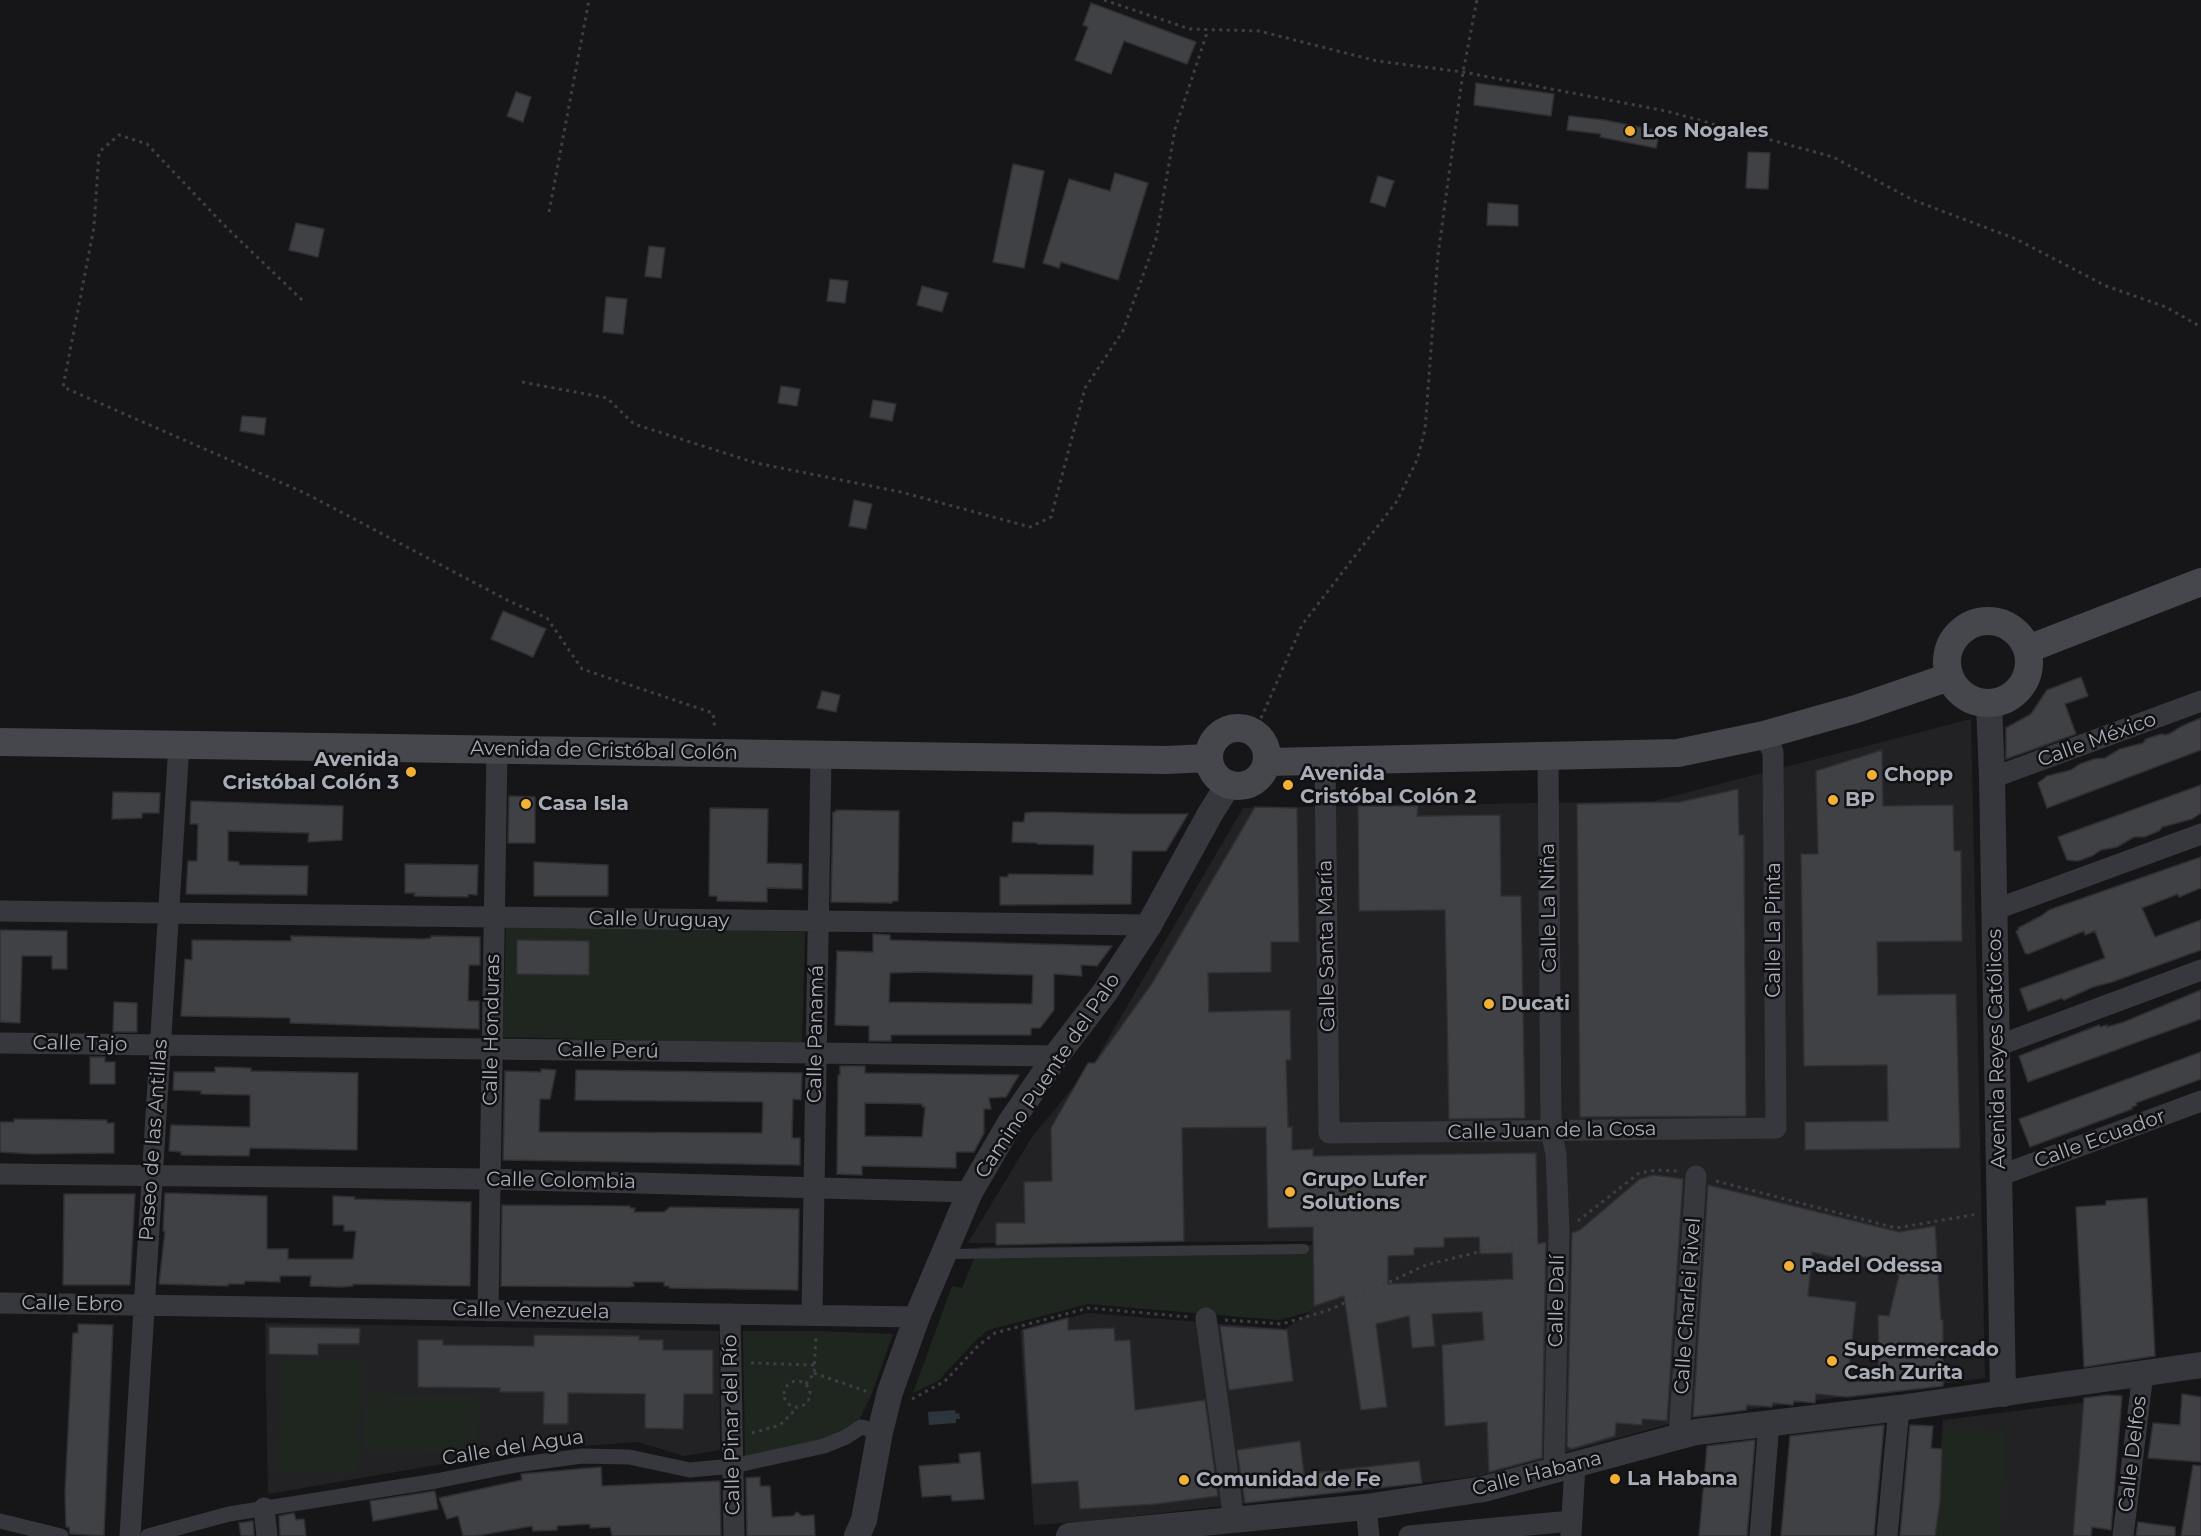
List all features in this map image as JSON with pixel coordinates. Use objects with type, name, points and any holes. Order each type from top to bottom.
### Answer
[{"type":"main road","points":[[2028,649],[2201,582]]},
{"type":"main road","points":[[1987,621],[2012,628],[2022,637],[2028,649],[2030,662],[2028,675],[2022,686],[2002,702],[1989,704],[1976,702],[1955,688],[1949,676],[1947,657],[1954,639],[1963,629],[1974,623],[1987,621]]},
{"type":"main road","points":[[1268,762],[1678,753],[1764,735],[1856,709],[1949,676]]},
{"type":"main road","points":[[1235,727],[1255,732],[1266,744],[1268,762],[1261,776],[1245,786],[1228,785],[1214,776],[1208,758],[1210,745],[1220,732],[1235,727]]},
{"type":"main road","name":"Avenida de Cristóbal Colón","points":[[0,742],[1166,760],[1208,758]]},
{"type":"street","name":"Calle México","points":[[1992,778],[2201,701]]},
{"type":"street","name":"Avenida Reyes Católicos","points":[[1989,704],[2002,1394]]},
{"type":"street","name":"Calle La Pinta","points":[[1764,735],[1773,752],[1776,1128]]},
{"type":"street","name":"Paseo de las Antillas","points":[[130,1536],[179,744]]},
{"type":"street","name":"Calle Honduras","points":[[488,1311],[497,749]]},
{"type":"street","name":"Calle Panamá","points":[[814,1323],[821,754]]},
{"type":"street","name":"Calle La Niña","points":[[1548,756],[1551,1131]]},
{"type":"street","name":"Calle Santa María","points":[[1325,760],[1329,1133]]},
{"type":"street","name":"Camino Puente del Palo","points":[[864,1531],[880,1432],[881,1393],[917,1317],[970,1192],[1010,1124],[1056,1056],[1105,992],[1149,925],[1228,785]]},
{"type":"street","points":[[1994,910],[2201,834]]},
{"type":"street","name":"Calle Uruguay","points":[[0,911],[1149,925]]},
{"type":"street","points":[[1997,1046],[2201,970]]},
{"type":"street","name":"Calle Tajo","points":[[0,1043],[160,1045]]},
{"type":"street","name":"Calle Perú","points":[[160,1045],[1056,1056]]},
{"type":"street","name":"Calle Ecuador","points":[[1999,1176],[2201,1101]]},
{"type":"street","name":"Calle Juan de la Cosa","points":[[1329,1133],[1776,1128]]},
{"type":"street","name":"Calle Dalí","points":[[1551,1131],[1556,1154],[1565,1468],[1572,1529]]},
{"type":"street","name":"Calle Colombia","points":[[0,1174],[490,1179],[970,1192]]},
{"type":"street","name":"Calle Charlei Rivel","points":[[1679,1436],[1696,1176]]},
{"type":"street","name":"Calle Ebro","points":[[0,1303],[144,1305]]},
{"type":"street","name":"Calle Venezuela","points":[[144,1305],[730,1314],[814,1323],[917,1317]]},
{"type":"street","name":"Calle Pinar del Río","points":[[730,1314],[735,1536]]},
{"type":"street","points":[[1206,1318],[1247,1525]]},
{"type":"street","name":"Calle Habana","points":[[1069,1536],[1247,1525],[1484,1489],[1696,1432],[1899,1408],[2201,1365]]},
{"type":"street","name":"Calle Delfos","points":[[2123,1536],[2143,1373]]},
{"type":"street","points":[[1887,1536],[1899,1408]]},
{"type":"street","points":[[1760,1536],[1769,1423]]},
{"type":"street","name":"Calle del Agua","points":[[148,1536],[229,1514],[436,1481],[516,1464],[582,1456],[629,1457],[690,1470],[733,1466],[824,1446],[846,1437],[861,1427],[880,1432]]},
{"type":"street","points":[[1366,1507],[1369,1536]]},
{"type":"street","points":[[264,1509],[267,1536]]},
{"type":"street","points":[[0,1521],[61,1536]]},
{"type":"street","points":[[1409,1536],[1572,1529]]},
{"type":"lane","points":[[943,1254],[1304,1249]]},
{"type":"path","points":[[549,212],[589,0]]},
{"type":"path","points":[[1104,0],[1190,29],[1259,31],[1377,61],[1463,72],[1666,111],[1833,157],[1913,200],[2016,239],[2106,286],[2166,307],[2201,327]]},
{"type":"path","points":[[1255,732],[1302,625],[1397,501],[1417,460],[1425,430],[1438,255],[1463,72],[1477,0]]},
{"type":"path","points":[[522,382],[607,398],[634,424],[756,463],[902,492],[1030,527],[1050,517],[1085,388],[1123,331],[1156,239],[1175,129],[1208,30]]},
{"type":"path","points":[[302,300],[224,225],[147,144],[119,135],[99,152],[94,227],[63,387],[305,493],[509,601],[547,618],[582,669],[714,712],[718,752]]},
{"type":"path","points":[[814,1373],[881,1393],[912,1399],[945,1381],[978,1346],[995,1333],[1088,1308],[1282,1324],[1329,1310],[1426,1265],[1559,1232],[1572,1226],[1639,1173],[1657,1170],[1673,1170],[1896,1228],[1999,1210]]},
{"type":"path","points":[[806,1384],[814,1373],[814,1323]]},
{"type":"path","points":[[744,1363],[815,1365]]},
{"type":"path","points":[[798,1407],[786,1402],[784,1390],[793,1381],[806,1384]]},
{"type":"path","points":[[745,1435],[780,1425],[798,1407],[806,1404],[810,1396],[806,1384]]},
{"type":"shaded area","points":[[1971,719],[1985,1378],[1698,1416],[1480,1476],[1092,1521],[1034,1525],[1020,1331],[1088,1313],[1285,1329],[1312,1311],[1312,1241],[968,1243],[1032,1137],[1095,1061],[1243,808],[1654,801]]},
{"type":"shaded area","points":[[506,925],[805,932],[802,1044],[503,1037]]},
{"type":"shaded area","points":[[1313,1245],[1312,1311],[1279,1320],[1088,1304],[988,1330],[938,1381],[913,1393],[952,1286],[962,1288],[979,1247]]},
{"type":"shaded area","points":[[265,1323],[719,1331],[720,1450],[684,1456],[638,1442],[523,1450],[268,1494]]},
{"type":"shaded area","points":[[743,1331],[893,1334],[872,1393],[857,1425],[841,1436],[745,1457]]},
{"type":"shaded area","points":[[282,1359],[362,1361],[358,1474],[278,1471]]},
{"type":"shaded area","points":[[366,1393],[479,1397],[477,1453],[364,1449]]},
{"type":"shaded area","points":[[2087,1402],[2072,1536],[1935,1536],[1943,1420]]},
{"type":"shaded area","points":[[955,1410],[956,1414],[959,1413],[960,1419],[956,1419],[956,1423],[929,1425],[928,1412]]},
{"type":"shaded area","points":[[1943,1429],[2006,1432],[2000,1536],[1935,1536]]},
{"type":"building","points":[[1091,3],[1196,42],[1187,64],[1124,41],[1111,74],[1075,60],[1088,27],[1083,25]]},
{"type":"building","points":[[1476,83],[1554,94],[1551,116],[1474,105]]},
{"type":"building","points":[[516,92],[531,97],[523,122],[507,116]]},
{"type":"building","points":[[1569,116],[1660,131],[1656,148],[1600,137],[1601,134],[1567,130]]},
{"type":"building","points":[[1748,152],[1770,153],[1768,189],[1746,188]]},
{"type":"building","points":[[1013,164],[1044,171],[1024,268],[993,262]]},
{"type":"building","points":[[1115,173],[1148,183],[1118,280],[1061,262],[1059,268],[1043,263],[1069,179],[1110,191]]},
{"type":"building","points":[[1378,176],[1394,181],[1385,207],[1370,202]]},
{"type":"building","points":[[1488,203],[1518,205],[1518,226],[1487,225]]},
{"type":"building","points":[[296,223],[324,229],[318,257],[289,250]]},
{"type":"building","points":[[649,246],[665,248],[661,278],[645,276]]},
{"type":"building","points":[[830,279],[848,281],[845,303],[827,301]]},
{"type":"building","points":[[922,286],[948,293],[942,312],[917,305]]},
{"type":"building","points":[[606,297],[627,299],[623,334],[603,332]]},
{"type":"building","points":[[781,386],[800,389],[797,406],[778,403]]},
{"type":"building","points":[[873,400],[896,404],[892,421],[870,417]]},
{"type":"building","points":[[242,416],[266,418],[264,435],[240,431]]},
{"type":"building","points":[[854,500],[872,504],[866,529],[849,526]]},
{"type":"building","points":[[503,611],[546,629],[533,657],[491,639]]},
{"type":"building","points":[[2081,677],[2088,696],[2065,704],[2076,734],[2006,759],[2006,728],[2031,714],[2047,690]]},
{"type":"building","points":[[822,691],[840,695],[836,712],[817,708]]},
{"type":"building","points":[[2201,718],[2201,750],[2047,808],[2038,783],[2047,776],[2071,770],[2094,759],[2105,758],[2120,749],[2143,743],[2146,739],[2161,734],[2166,735]]},
{"type":"building","points":[[1882,750],[1883,806],[1953,805],[1954,851],[1961,851],[1962,941],[1877,942],[1878,995],[1956,994],[1960,1148],[1805,1150],[1805,1122],[1888,1121],[1887,1065],[1804,1066],[1801,854],[1818,854],[1816,771]]},
{"type":"building","points":[[2201,785],[2201,813],[2192,819],[2162,827],[2159,831],[2144,837],[2134,837],[2117,847],[2101,850],[2078,861],[2067,860],[2058,837]]},
{"type":"building","points":[[1738,789],[1739,835],[1744,835],[1746,1116],[1580,1117],[1577,804],[1680,802]]},
{"type":"building","points":[[113,792],[160,793],[159,813],[142,813],[142,818],[112,819]]},
{"type":"building","points":[[509,796],[535,797],[535,843],[508,843]]},
{"type":"building","points":[[191,801],[343,806],[342,840],[308,842],[309,833],[228,831],[228,861],[239,862],[239,865],[308,866],[307,895],[186,894],[188,861],[197,861],[198,824],[190,824]]},
{"type":"building","points":[[1358,806],[1418,806],[1417,816],[1500,815],[1501,896],[1521,896],[1525,1118],[1449,1119],[1445,910],[1359,911]]},
{"type":"building","points":[[1255,807],[1297,808],[1299,942],[1271,942],[1271,972],[1208,973],[1209,1012],[1290,1010],[1291,1060],[1286,1060],[1288,1127],[1292,1127],[1292,1150],[1313,1149],[1313,1156],[1536,1153],[1538,1244],[1546,1242],[1542,1458],[1489,1472],[1487,1422],[1445,1426],[1442,1345],[1484,1340],[1482,1312],[1432,1314],[1435,1346],[1412,1348],[1409,1316],[1376,1324],[1387,1407],[1361,1410],[1344,1296],[1314,1306],[1313,1227],[1268,1228],[1266,1127],[1182,1128],[1184,1241],[996,1245],[996,1223],[1025,1223],[1024,1182],[1052,1181],[1051,1128],[1088,1063],[1095,1063],[1153,982]],"holes":[[[1479,1237],[1480,1254],[1512,1253],[1513,1279],[1388,1284],[1388,1256],[1414,1255],[1414,1248],[1444,1247],[1444,1238]]]},
{"type":"building","points":[[710,808],[768,809],[767,863],[802,864],[802,889],[767,888],[767,902],[717,901],[717,896],[709,896]]},
{"type":"building","points":[[836,810],[899,811],[898,901],[892,903],[831,902],[833,812]]},
{"type":"building","points":[[1025,813],[1188,814],[1166,851],[1132,851],[1131,904],[1000,905],[1000,877],[1008,877],[1008,874],[1093,875],[1094,845],[1012,842],[1013,822],[1024,822]]},
{"type":"building","points":[[2201,857],[2201,888],[2142,908],[2155,937],[2201,920],[2201,950],[2028,1011],[2020,989],[2105,958],[2095,931],[2085,935],[2084,931],[2028,954],[2025,953],[2016,931],[2019,930],[2018,928],[2049,910]]},
{"type":"building","points":[[534,862],[608,865],[608,896],[534,896]]},
{"type":"building","points":[[405,864],[478,865],[477,895],[468,894],[468,897],[414,896],[415,893],[405,893]]},
{"type":"building","points":[[0,930],[67,931],[67,969],[52,969],[52,956],[22,956],[20,1023],[0,1022]]},
{"type":"building","points":[[873,934],[890,935],[890,940],[1112,946],[1097,966],[1081,965],[1082,976],[1054,974],[1054,1010],[1040,1028],[1031,1028],[1031,1035],[891,1035],[891,1041],[869,1041],[869,1026],[835,1025],[837,951],[873,952]],"holes":[[[890,973],[1033,975],[1032,1004],[889,1002]]]},
{"type":"building","points":[[291,936],[423,939],[431,938],[431,936],[480,937],[480,965],[469,965],[468,1001],[479,1001],[479,1029],[290,1023],[290,1018],[181,1016],[185,959],[192,960],[192,940],[291,941]]},
{"type":"building","points":[[517,940],[589,941],[589,975],[517,974]]},
{"type":"building","points":[[2201,990],[2201,1019],[2028,1082],[2019,1056],[2099,1025],[2100,1027],[2107,1025],[2107,1027],[2124,1022]]},
{"type":"building","points":[[114,1002],[137,1003],[137,1032],[113,1032]]},
{"type":"building","points":[[2201,1052],[2201,1079],[2136,1103],[2137,1105],[2132,1109],[2030,1147],[2019,1119]]},
{"type":"building","points":[[90,1057],[105,1057],[105,1062],[115,1062],[115,1084],[90,1084]]},
{"type":"building","points":[[840,1066],[865,1066],[865,1073],[1019,1075],[1006,1097],[989,1098],[991,1109],[984,1109],[984,1133],[974,1152],[956,1152],[956,1168],[862,1166],[862,1175],[837,1174],[838,1075],[840,1075]],"holes":[[[865,1103],[922,1104],[922,1107],[925,1107],[922,1137],[865,1136]]]},
{"type":"building","points":[[215,1067],[251,1068],[251,1071],[358,1073],[357,1150],[250,1148],[249,1156],[181,1155],[181,1152],[169,1151],[171,1125],[250,1127],[250,1095],[201,1094],[201,1091],[173,1090],[174,1072],[215,1072]]},
{"type":"building","points":[[541,1069],[556,1070],[550,1099],[540,1099],[539,1132],[762,1133],[763,1102],[575,1100],[576,1070],[802,1073],[801,1100],[793,1099],[792,1138],[800,1138],[800,1165],[503,1160],[505,1071],[541,1072]]},
{"type":"building","points":[[14,1119],[107,1120],[107,1123],[114,1123],[114,1153],[0,1152],[0,1122],[14,1122]]},
{"type":"building","points":[[1654,1175],[1683,1179],[1667,1421],[1642,1419],[1642,1425],[1616,1423],[1615,1436],[1571,1449],[1567,1446],[1572,1233],[1580,1230],[1640,1179]]},
{"type":"building","points":[[1708,1185],[1899,1232],[1935,1226],[1941,1320],[1943,1320],[1943,1386],[1847,1397],[1816,1394],[1815,1403],[1794,1401],[1793,1405],[1773,1403],[1772,1407],[1747,1405],[1746,1410],[1693,1417]],"holes":[[[1812,1252],[1860,1264],[1860,1257],[1877,1258],[1878,1269],[1899,1275],[1889,1316],[1878,1315],[1879,1380],[1848,1382],[1856,1302],[1808,1296]]]},
{"type":"building","points":[[165,1193],[267,1196],[267,1249],[288,1249],[288,1259],[353,1259],[356,1231],[344,1231],[344,1225],[333,1225],[333,1196],[355,1197],[354,1199],[471,1202],[470,1286],[353,1284],[353,1286],[342,1287],[310,1286],[311,1276],[280,1276],[280,1282],[245,1281],[244,1284],[228,1284],[228,1286],[159,1284],[165,1231],[163,1231]]},
{"type":"building","points":[[64,1194],[135,1194],[130,1285],[63,1285]]},
{"type":"building","points":[[2147,1198],[2155,1356],[2084,1367],[2076,1207],[2106,1205],[2106,1201]]},
{"type":"building","points":[[502,1205],[630,1206],[630,1208],[635,1208],[634,1212],[664,1212],[670,1207],[799,1209],[798,1290],[669,1288],[669,1286],[664,1286],[664,1282],[633,1282],[634,1286],[629,1287],[501,1286]]},
{"type":"building","points":[[1068,1318],[1068,1330],[1114,1328],[1115,1341],[1130,1340],[1135,1410],[1205,1400],[1218,1496],[1156,1504],[1080,1509],[1078,1481],[1032,1484],[1023,1330]]},
{"type":"building","points":[[78,1324],[113,1325],[104,1536],[70,1534],[69,1527],[66,1527],[65,1492],[73,1333],[78,1333]]},
{"type":"building","points":[[1220,1326],[1287,1330],[1293,1381],[1229,1390]]},
{"type":"building","points":[[269,1327],[360,1328],[359,1344],[318,1344],[318,1355],[269,1354]]},
{"type":"building","points":[[534,1335],[639,1336],[639,1340],[663,1340],[663,1350],[713,1350],[713,1394],[684,1394],[683,1429],[645,1428],[645,1394],[568,1393],[568,1424],[543,1424],[544,1392],[500,1392],[500,1388],[418,1387],[418,1340],[443,1340],[443,1345],[534,1346]]},
{"type":"building","points":[[2182,1394],[2201,1397],[2201,1462],[2148,1458],[2153,1423],[2180,1425]]},
{"type":"building","points":[[2122,1396],[2111,1530],[2092,1527],[2091,1536],[2073,1536],[2084,1398]]},
{"type":"building","points":[[1884,1425],[1874,1536],[1781,1536],[1790,1436]]},
{"type":"building","points":[[1910,1425],[1933,1426],[1931,1448],[1942,1449],[1940,1502],[1935,1536],[1900,1536]]},
{"type":"building","points":[[1755,1440],[1747,1536],[1699,1536],[1707,1446]]},
{"type":"building","points":[[1300,1441],[1304,1474],[1419,1461],[1422,1483],[1245,1503],[1237,1450]]},
{"type":"building","points":[[980,1452],[984,1499],[952,1501],[951,1495],[922,1497],[919,1466],[960,1463],[959,1454]]},
{"type":"building","points":[[2193,1465],[2201,1466],[2201,1536],[2181,1536]]},
{"type":"building","points":[[601,1467],[602,1486],[720,1481],[721,1536],[612,1536],[610,1527],[590,1528],[590,1524],[557,1526],[557,1530],[533,1531],[532,1526],[476,1536],[463,1536],[458,1516],[447,1519],[439,1498],[522,1480],[521,1474]]},
{"type":"building","points":[[760,1477],[760,1486],[770,1486],[772,1517],[793,1516],[797,1512],[802,1516],[814,1515],[815,1536],[747,1536],[746,1478]]},
{"type":"building","points":[[435,1491],[438,1509],[373,1521],[370,1501]]},
{"type":"building","points":[[294,1513],[296,1520],[304,1519],[306,1536],[280,1536],[279,1516]]},
{"type":"building","points":[[253,1521],[254,1536],[241,1536],[239,1523]]},
{"type":"building","points":[[2138,1522],[2175,1527],[2175,1536],[2136,1536]]},
{"type":"place","name":"Los Nogales","points":[[1630,131]]},
{"type":"place","name":"Avenida Cristóbal Colón 3","points":[[411,772]]},
{"type":"place","name":"Chopp","points":[[1872,775]]},
{"type":"place","name":"Avenida Cristóbal Colón 2","points":[[1288,785]]},
{"type":"place","name":"BP","points":[[1833,800]]},
{"type":"place","name":"Casa Isla","points":[[526,804]]},
{"type":"place","name":"Ducati","points":[[1489,1004]]},
{"type":"place","name":"Grupo Lufer Solutions","points":[[1290,1192]]},
{"type":"place","name":"Padel Odessa","points":[[1789,1266]]},
{"type":"place","name":"Supermercado Cash Zurita","points":[[1832,1361]]},
{"type":"place","name":"La Habana","points":[[1615,1479]]},
{"type":"place","name":"Comunidad de Fe","points":[[1184,1480]]}]
